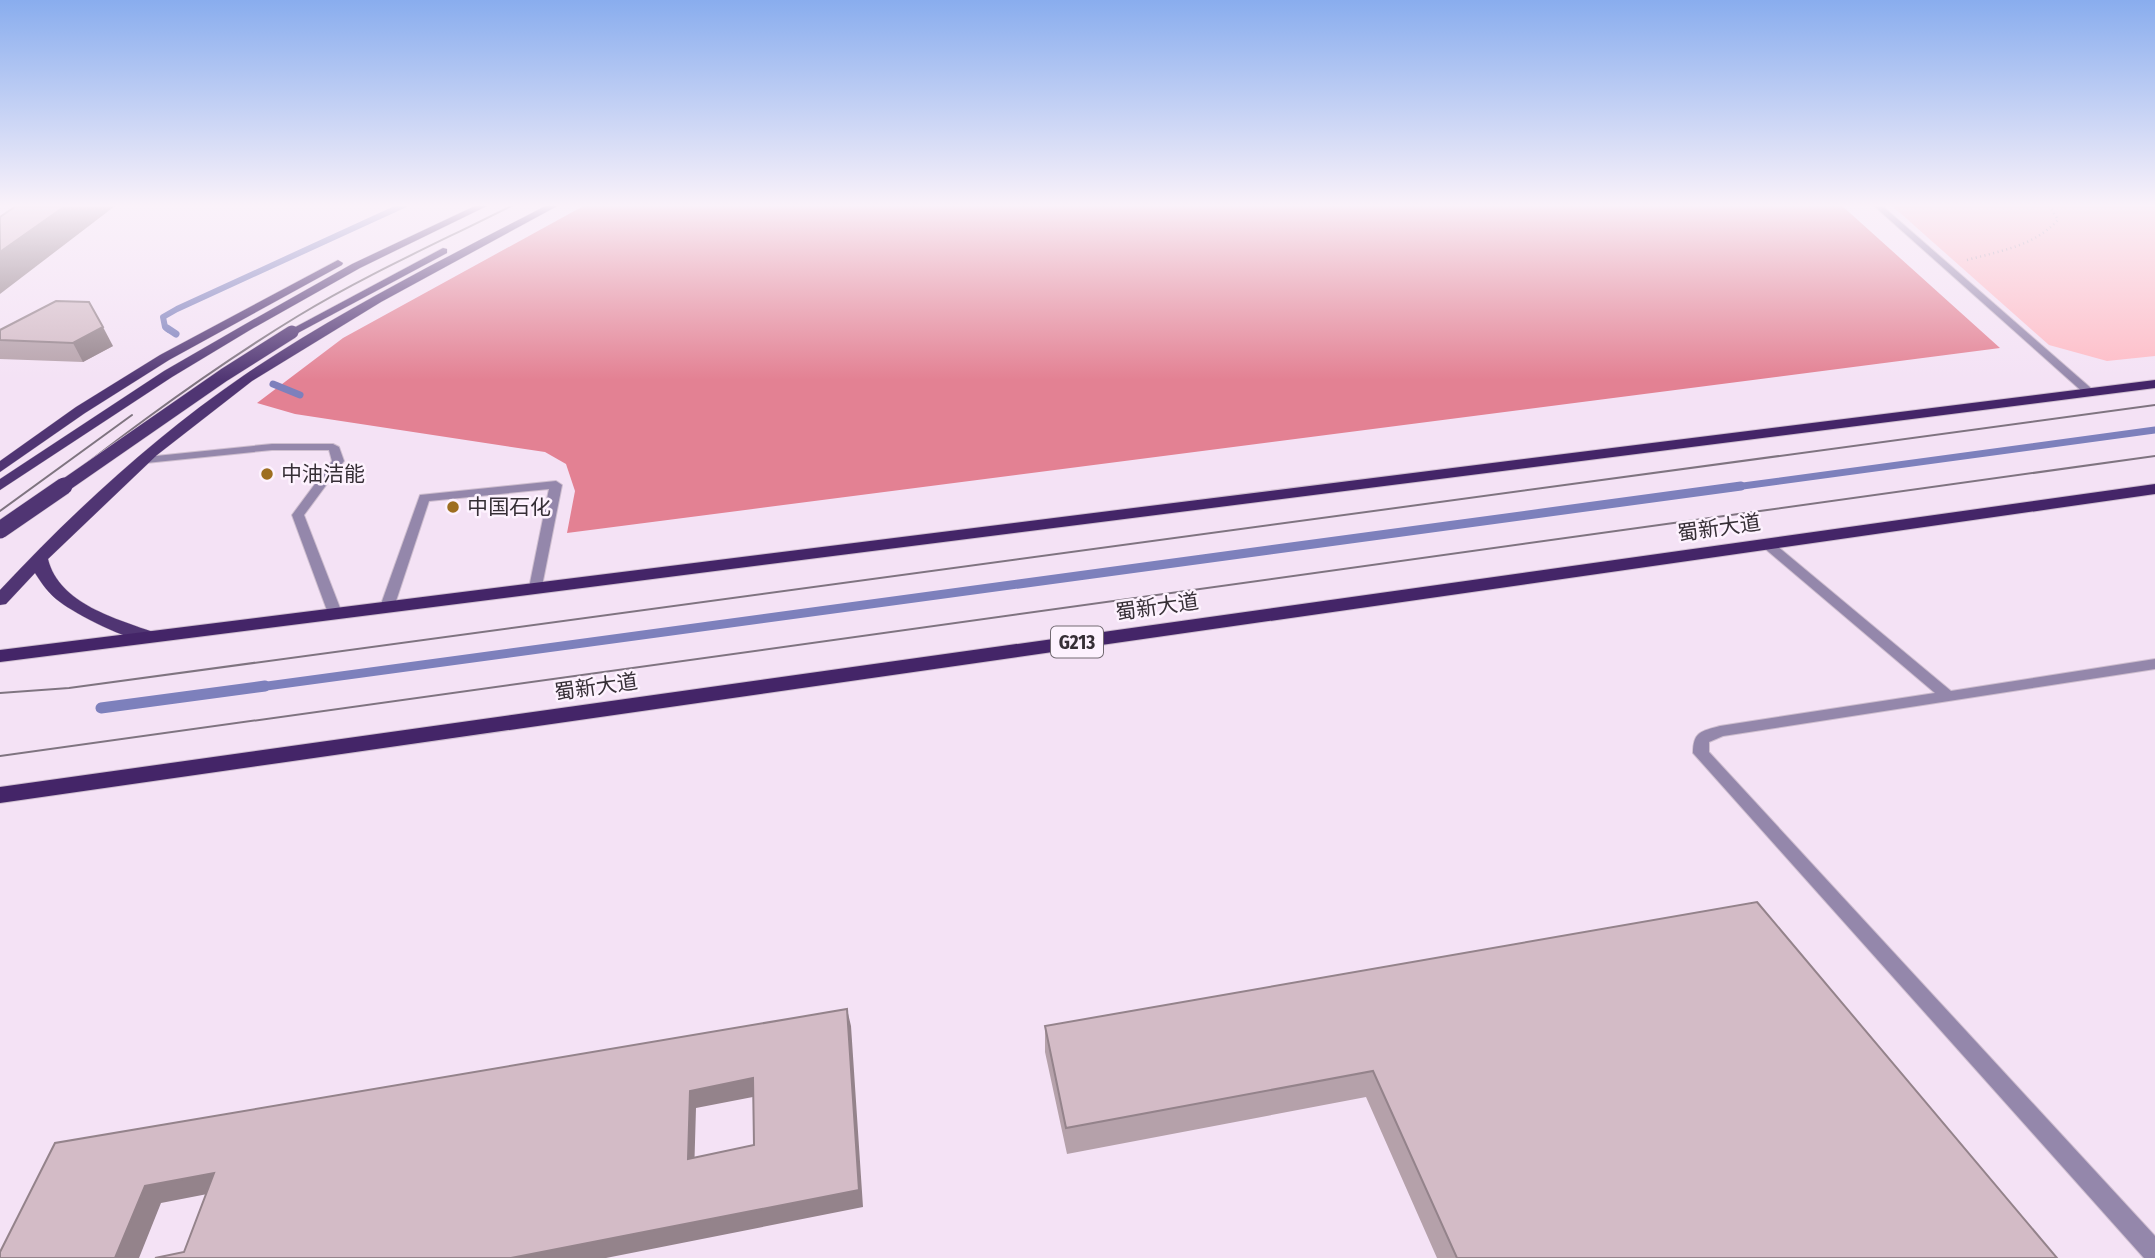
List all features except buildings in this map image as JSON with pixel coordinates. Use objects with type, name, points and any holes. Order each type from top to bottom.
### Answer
[{"type":"highway","points":[[0,656],[2155,384]]},
{"type":"highway","name":"蜀新大道","points":[[0,794],[2155,489]]},
{"type":"main road","points":[[0,468],[120,385],[197,337],[339,263]]},
{"type":"main road","points":[[0,486],[168,374],[363,263]]},
{"type":"main road","points":[[0,530],[213,382],[292,332],[424,263]]},
{"type":"main road","points":[[0,600],[40,557],[145,460],[208,408],[297,348],[447,263]]},
{"type":"main road","points":[[40,557],[40,569],[53,589],[97,617],[149,637]]},
{"type":"street","points":[[1943,263],[2089,392]]},
{"type":"street","points":[[145,460],[272,447],[333,447],[338,461],[298,515],[335,613]]},
{"type":"street","points":[[387,607],[424,498],[556,485],[536,588]]},
{"type":"street","points":[[1767,544],[1946,694]]},
{"type":"street","points":[[2155,664],[1946,694],[1720,731],[1702,739],[1701,753],[2155,1254]]},
{"type":"path","points":[[1946,265],[1955,263]]},
{"type":"shaded area","points":[[480,263],[1905,263],[2000,348],[567,533],[575,491],[566,464],[545,452],[295,414],[257,403],[343,338]]},
{"type":"shaded area","points":[[1956,263],[2155,263],[2155,356],[2107,361],[2049,345]]},
{"type":"waterway","points":[[169,330],[165,327],[163,317],[278,263]]},
{"type":"waterway","points":[[167,328],[176,334]]},
{"type":"waterway","points":[[273,384],[300,395]]},
{"type":"waterway","points":[[1728,488],[2155,430]]},
{"type":"waterway","points":[[252,688],[1741,486]]},
{"type":"waterway","points":[[101,708],[265,686]]},
{"type":"tram line","points":[[0,531],[146,419],[259,340],[396,263]]},
{"type":"tram line","points":[[0,693],[69,688],[2155,405]]},
{"type":"tram line","points":[[0,511],[132,415]]},
{"type":"tram line","points":[[0,756],[2155,456]]},
{"type":"place","name":"中油洁能","points":[[267,474]]},
{"type":"place","name":"中国石化","points":[[453,507]]}]
